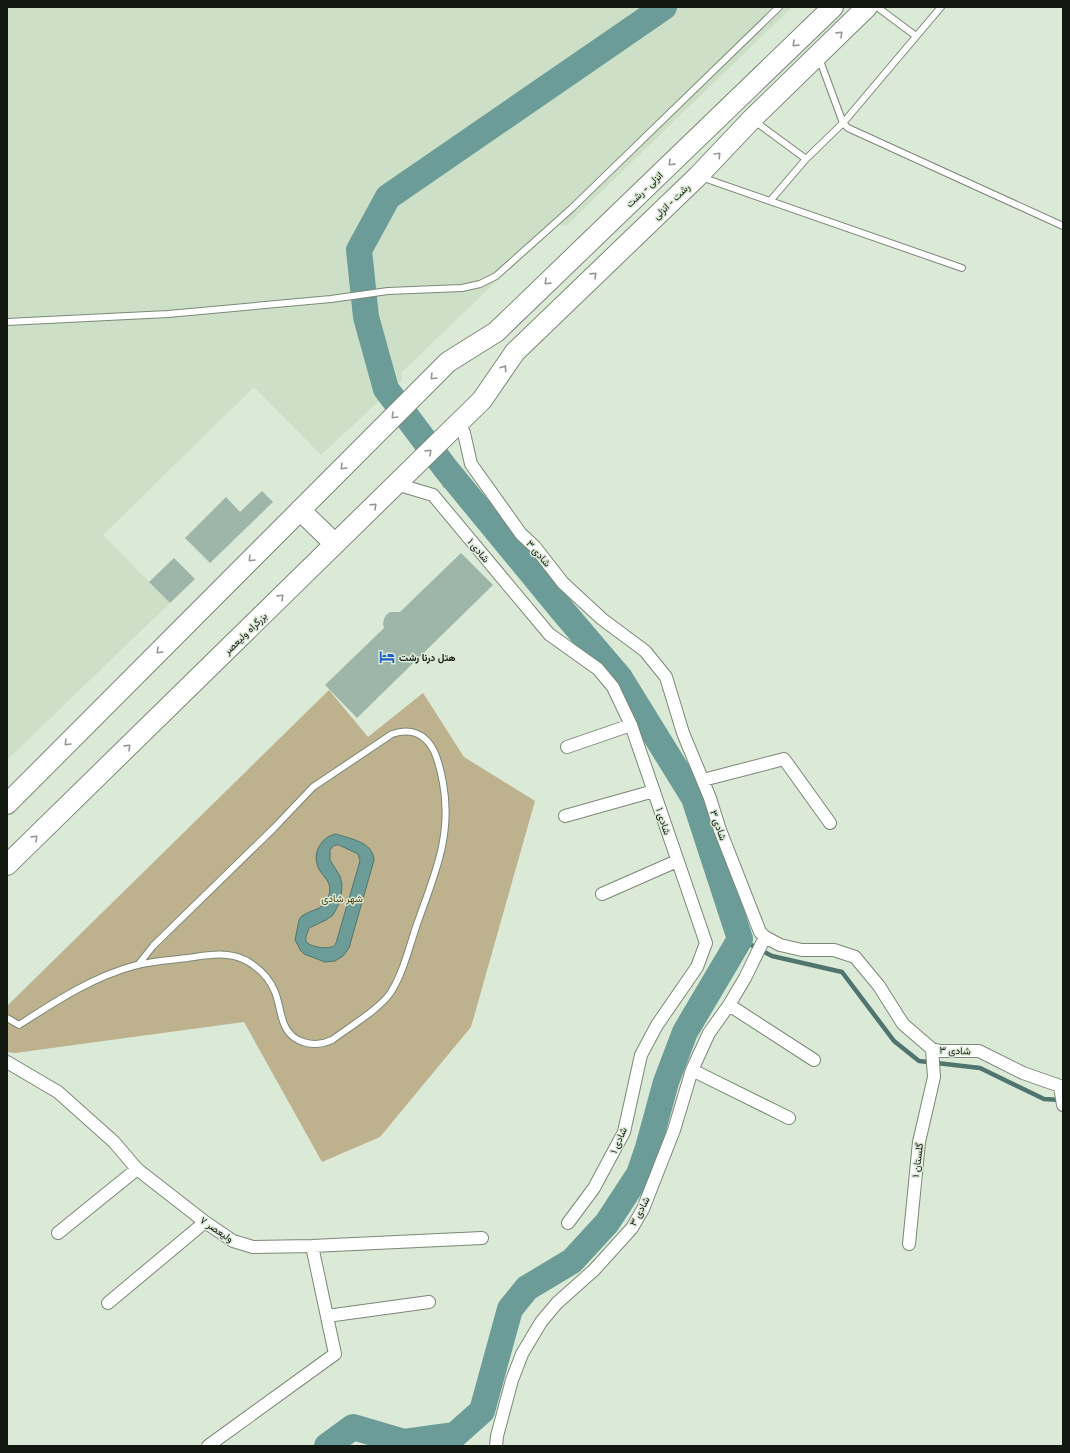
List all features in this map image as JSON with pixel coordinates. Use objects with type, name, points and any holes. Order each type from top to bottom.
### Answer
[{"type":"highway","name":"انزلی - رشت","points":[[300,510],[448,362],[496,332],[833,7]]},
{"type":"highway","name":"رشت - انزلی","points":[[482,400],[515,352],[698,176],[752,119],[867,7]]},
{"type":"highway","name":"بزرگراه ولیعصر","points":[[7,865],[482,400]]},
{"type":"highway","points":[[7,804],[300,510],[335,544]]},
{"type":"street","name":"شادی ۳","points":[[457,425],[464,433],[471,464],[520,534],[535,547],[563,583],[602,619],[645,651],[666,678],[683,733],[710,798],[720,830],[760,932],[764,937],[780,945],[802,950],[834,950],[855,957],[880,986],[903,1024],[932,1049],[940,1052],[979,1051],[1062,1093]]},
{"type":"street","points":[[400,481],[433,495]]},
{"type":"street","name":"شادی ۱","points":[[433,495],[549,634],[598,669],[612,687],[631,725],[706,944],[697,967],[657,1025],[641,1055],[624,1132],[594,1188],[568,1223]]},
{"type":"street","points":[[567,747],[631,725]]},
{"type":"street","points":[[703,780],[784,759],[830,823]]},
{"type":"street","points":[[565,816],[654,791]]},
{"type":"street","points":[[602,894],[677,861]]},
{"type":"street","name":"شادی ۳","points":[[496,1446],[497,1436],[512,1380],[522,1354],[541,1322],[557,1303],[594,1270],[632,1228],[643,1209],[674,1130],[692,1070],[709,1033],[729,1005],[745,978],[764,937]]},
{"type":"street","points":[[729,1005],[814,1060]]},
{"type":"street","name":"گلستان ۱","points":[[909,1244],[919,1142],[934,1077],[932,1049]]},
{"type":"street","name":"ولیعصر ۷","points":[[7,1062],[58,1092],[114,1142],[137,1169],[232,1241],[253,1247],[312,1246],[482,1238]]},
{"type":"street","points":[[692,1070],[789,1118]]},
{"type":"street","points":[[58,1233],[137,1169]]},
{"type":"street","points":[[108,1303],[205,1222]]},
{"type":"street","points":[[208,1446],[335,1354],[312,1246]]},
{"type":"street","points":[[327,1316],[429,1302]]},
{"type":"lane","points":[[7,322],[168,314],[331,299],[388,292],[462,288],[480,284],[496,276],[572,208],[779,7]]},
{"type":"lane","points":[[877,7],[916,36]]},
{"type":"lane","points":[[770,201],[806,159],[843,123],[941,7]]},
{"type":"lane","points":[[818,55],[843,123],[848,128],[1063,226]]},
{"type":"lane","points":[[752,119],[806,159]]},
{"type":"lane","points":[[698,176],[962,268]]},
{"type":"lane","points":[[7,1018],[19,1025],[55,1002],[106,975],[138,964],[218,954],[228,955],[246,961],[255,966],[263,974],[270,982],[275,992],[284,1024],[288,1031],[300,1041],[308,1044],[325,1043],[332,1040],[383,1002],[391,992],[401,972],[439,861],[443,846],[446,817],[445,798],[439,763],[430,744],[422,736],[410,731],[392,734],[313,787],[274,828],[153,946],[138,964]]},
{"type":"path","points":[[433,495],[471,464]]},
{"type":"shaded area","points":[[7,7],[792,7],[566,226],[556,224],[401,373],[402,380],[321,455],[254,387],[103,535],[170,603],[7,760]]},
{"type":"green space","name":"شهر شادی","points":[[329,690],[368,737],[423,693],[464,757],[535,801],[471,1027],[380,1137],[322,1162],[244,1022],[15,1053],[7,1052],[7,1006]]},
{"type":"water","points":[[336,834],[360,842],[370,849],[374,860],[349,948],[343,956],[335,961],[325,962],[304,954],[295,940],[301,917],[320,908],[328,898],[330,887],[317,864],[316,854],[323,841],[331,835]],"holes":[[[339,845],[358,854],[360,861],[336,943],[334,946],[329,948],[321,948],[307,943],[306,936],[309,928],[333,915],[341,900],[342,884],[340,876],[330,860],[330,850],[333,846]]]},
{"type":"building","points":[[262,491],[273,502],[210,563],[185,538],[226,497],[240,512]]},
{"type":"building","name":"هتل درنا رشت","points":[[461,553],[493,585],[357,718],[325,685],[384,628],[383,624],[386,615],[390,612],[400,612]]},
{"type":"building","points":[[174,558],[195,579],[170,603],[149,582]]},
{"type":"waterway","points":[[327,1446],[353,1427],[404,1442],[455,1435],[482,1411],[510,1309],[527,1288],[572,1261],[607,1223],[639,1174],[648,1148],[666,1082],[685,1032],[740,939],[694,798],[620,678],[446,469],[386,389],[366,317],[359,250],[388,197],[664,7]]},
{"type":"waterway","points":[[740,939],[772,956],[842,972],[894,1041],[919,1061],[980,1068],[1044,1099],[1061,1100]]},
{"type":"place","name":"هتل درنا رشت","points":[[387,657]]}]
